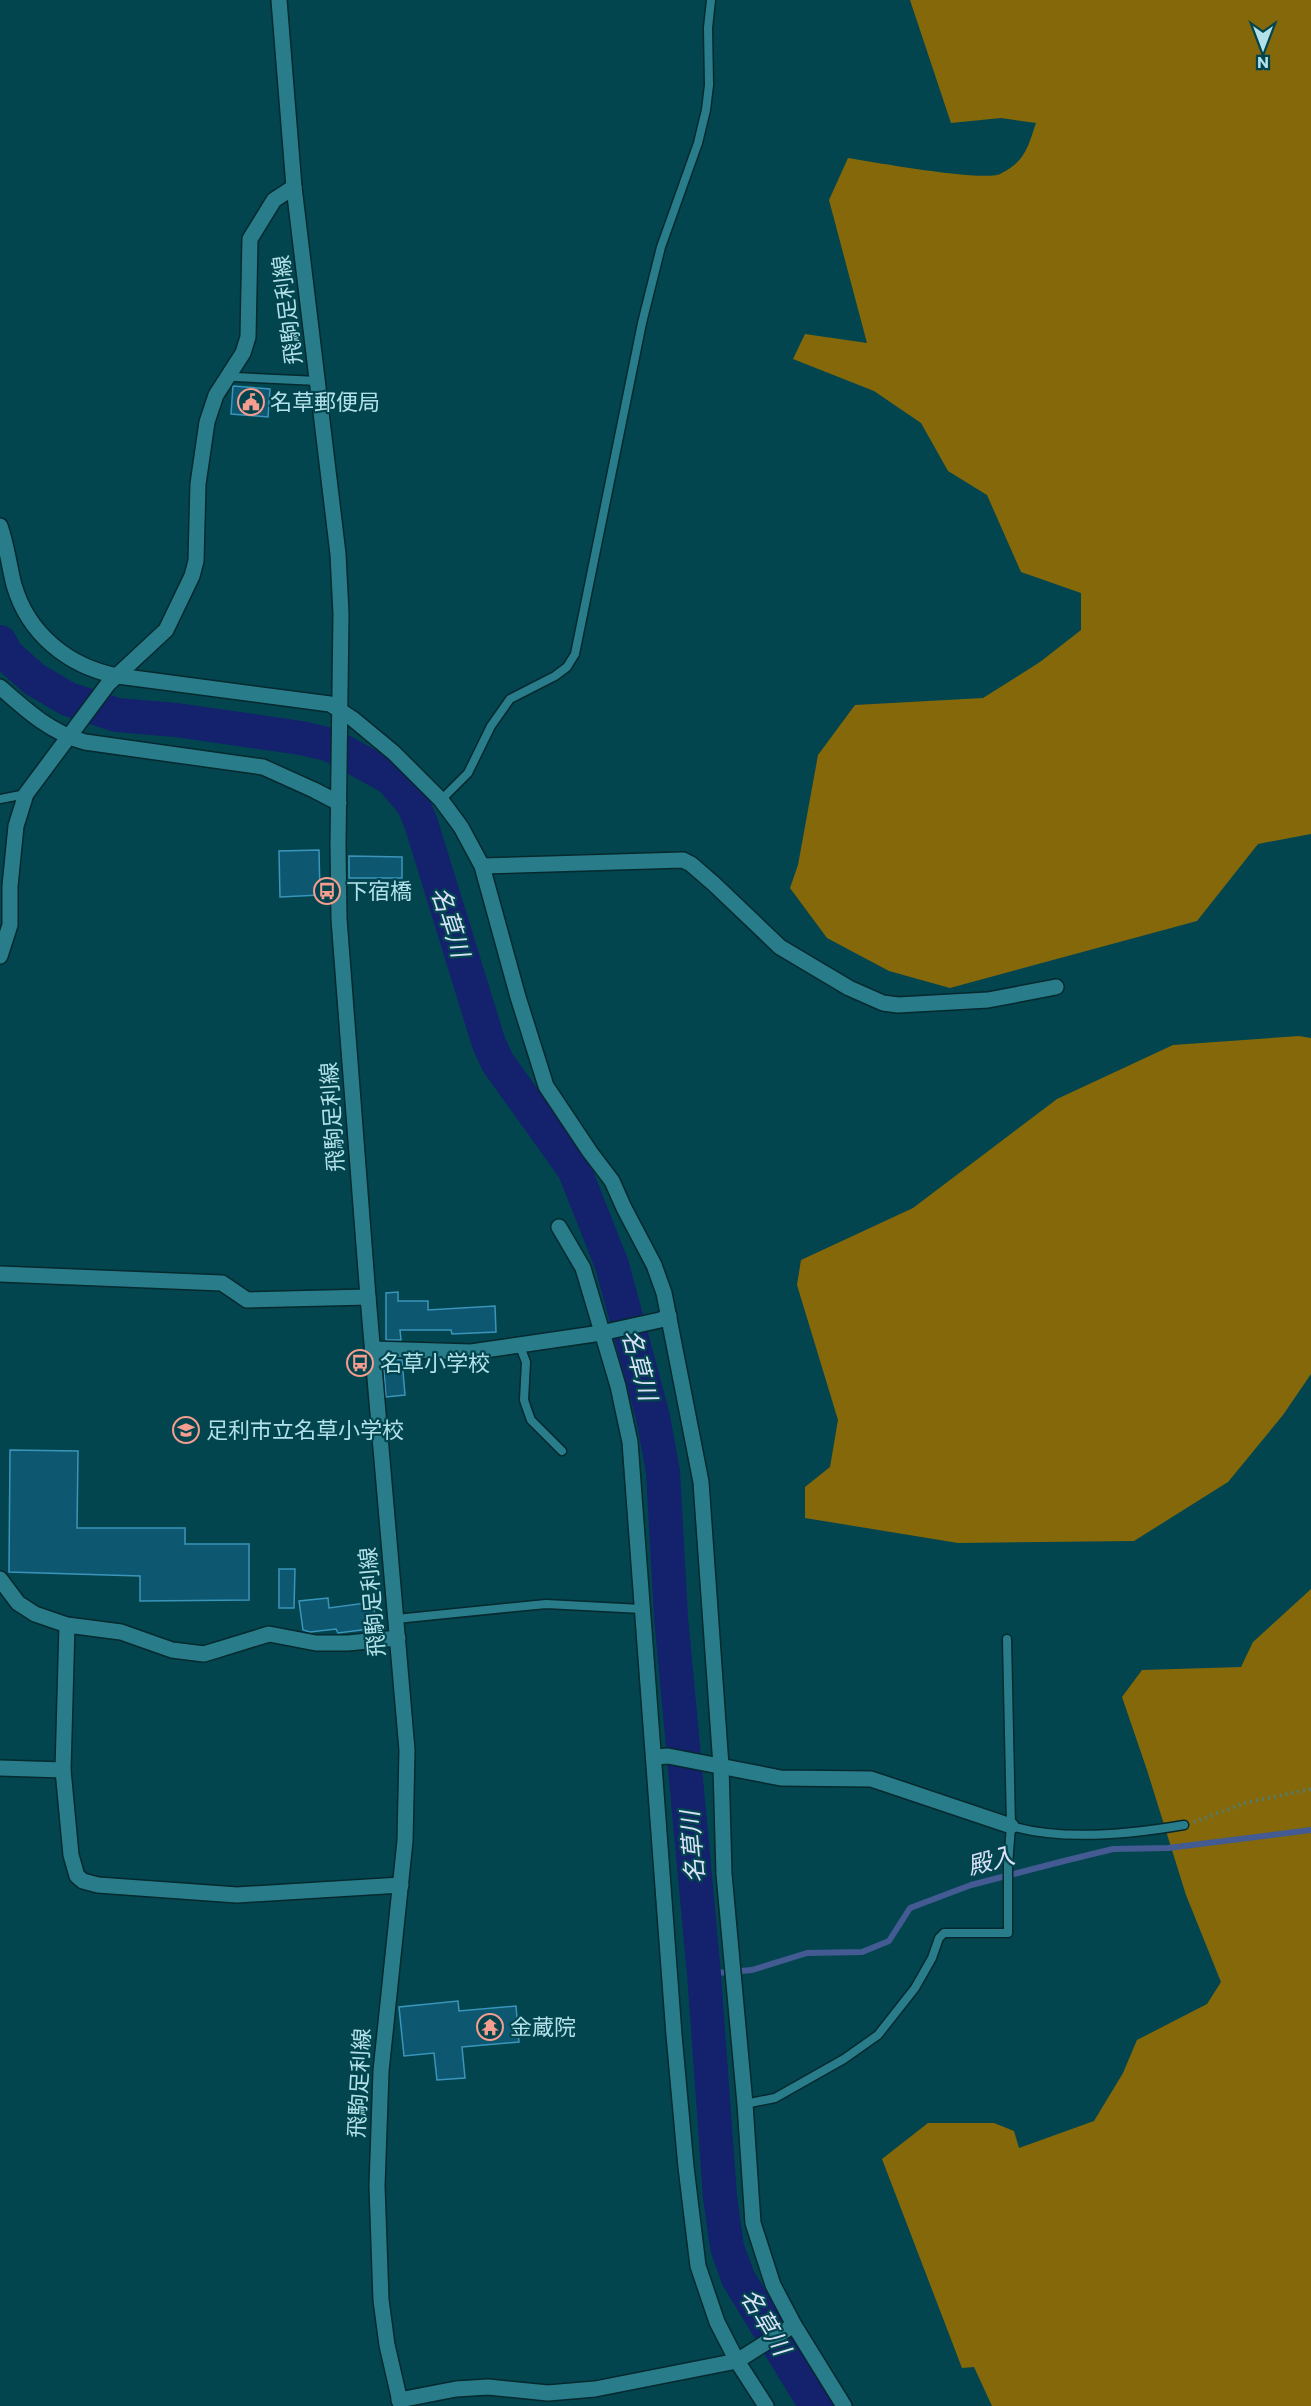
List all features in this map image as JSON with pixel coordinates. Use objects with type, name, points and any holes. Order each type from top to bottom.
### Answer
[{"type":"street","name":"飛駒足利線","points":[[279,0],[294,187],[338,554],[341,614],[340,717]]},
{"type":"street","points":[[0,956],[10,926],[10,886],[16,826],[26,794],[113,680],[166,630],[192,576],[196,561],[198,484],[207,422],[216,396],[243,353],[248,337],[250,239],[274,200],[294,187]]},
{"type":"street","points":[[0,526],[24,612],[50,644],[65,656],[113,680],[330,704],[340,717],[394,753],[441,800],[461,827],[482,866],[518,997],[546,1086],[612,1181],[654,1265],[664,1293],[664,1318],[701,1482],[714,1765],[745,2104],[753,2223],[773,2285],[792,2326],[844,2406]]},
{"type":"street","points":[[0,687],[45,725],[263,767],[314,790],[339,797],[340,717]]},
{"type":"street","name":"飛駒足利線","points":[[339,797],[339,919],[368,1297],[407,1750],[401,1885],[382,2061],[378,2186],[381,2300],[387,2345],[400,2403]]},
{"type":"street","points":[[482,866],[683,860],[714,884],[780,948],[849,988],[883,1002],[898,1005],[988,1000],[1056,987]]},
{"type":"street","points":[[560,1227],[583,1268],[606,1332],[630,1442],[642,1609],[662,1756],[675,2046],[698,2266],[717,2322],[741,2359],[766,2406]]},
{"type":"street","points":[[0,1274],[222,1283],[247,1300],[368,1297]]},
{"type":"street","points":[[373,1349],[471,1352],[606,1332],[664,1318]]},
{"type":"street","points":[[0,1579],[18,1603],[35,1614],[67,1625],[121,1632],[172,1650],[204,1654],[269,1634],[316,1643],[398,1638]]},
{"type":"street","points":[[67,1625],[63,1770],[71,1855],[77,1876],[83,1881],[98,1885],[237,1895],[401,1885]]},
{"type":"street","points":[[662,1756],[781,1778],[871,1779],[1011,1826]]},
{"type":"street","points":[[0,1768],[63,1770]]},
{"type":"street","points":[[400,2403],[456,2389],[488,2387],[548,2393],[595,2390],[741,2359],[792,2326]]},
{"type":"lane","points":[[441,800],[468,773],[491,726],[510,699],[555,676],[567,667],[575,654],[642,323],[661,247],[698,143],[706,110],[709,85],[708,28],[711,0]]},
{"type":"lane","points":[[230,373],[235,377],[318,381]]},
{"type":"lane","points":[[0,800],[26,794]]},
{"type":"lane","points":[[519,1344],[526,1362],[524,1400],[531,1420],[561,1451]]},
{"type":"lane","points":[[396,1619],[546,1604],[642,1609]]},
{"type":"lane","points":[[745,2104],[774,2098],[844,2059],[878,2035],[915,1988],[932,1958],[939,1938],[944,1933],[1008,1933],[1008,1865],[1011,1826],[1007,1639]]},
{"type":"lane","points":[[1011,1826],[1024,1830],[1098,1836],[1185,1825]]},
{"type":"path","points":[[1185,1825],[1245,1803],[1311,1789]]},
{"type":"shaded area","points":[[910,0],[1311,0],[1311,834],[1258,844],[1197,921],[950,988],[889,971],[827,938],[790,888],[798,865],[818,755],[855,705],[983,698],[1040,662],[1081,630],[1081,593],[1021,572],[987,495],[948,471],[921,423],[874,391],[793,359],[805,334],[867,343],[829,200],[848,158],[951,174],[990,176],[1000,174],[1020,159],[1028,147],[1036,123],[1001,118],[951,123]]},
{"type":"shaded area","points":[[1299,1036],[1311,1038],[1311,1374],[1283,1415],[1228,1482],[1134,1541],[958,1543],[805,1518],[805,1487],[830,1467],[838,1420],[797,1285],[801,1260],[913,1208],[1057,1099],[1173,1045]]},
{"type":"shaded area","points":[[1311,1589],[1311,2406],[992,2406],[974,2367],[962,2368],[882,2159],[928,2123],[994,2123],[1014,2131],[1019,2148],[1094,2121],[1123,2073],[1137,2040],[1207,2004],[1221,1982],[1186,1895],[1122,1697],[1142,1670],[1241,1667],[1253,1642]]},
{"type":"building","name":"名草郵便局","points":[[233,386],[270,389],[268,417],[231,414]]},
{"type":"building","points":[[319,850],[320,895],[280,897],[279,851]]},
{"type":"building","points":[[349,856],[402,857],[402,878],[349,878]]},
{"type":"building","points":[[398,1292],[398,1301],[428,1301],[428,1310],[495,1306],[496,1332],[452,1334],[451,1330],[400,1330],[401,1340],[386,1340],[386,1293]]},
{"type":"building","points":[[383,1359],[402,1360],[405,1395],[386,1397]]},
{"type":"building","points":[[10,1450],[78,1451],[77,1528],[185,1528],[185,1544],[249,1544],[249,1600],[140,1601],[140,1576],[9,1572]]},
{"type":"building","points":[[279,1569],[295,1569],[294,1608],[279,1608]]},
{"type":"building","points":[[328,1598],[329,1608],[373,1602],[377,1628],[338,1633],[336,1629],[310,1632],[303,1630],[299,1601]]},
{"type":"building","points":[[458,2001],[459,2011],[516,2006],[519,2042],[462,2047],[465,2078],[437,2080],[434,2053],[404,2056],[399,2007]]},
{"type":"waterway","name":"名草川","points":[[0,642],[7,655],[34,679],[68,699],[117,715],[176,720],[301,738],[331,745],[391,778],[413,804],[421,823],[489,1044],[498,1063],[574,1169],[612,1265],[653,1417],[663,1472],[671,1617],[704,1974],[720,2197],[727,2247],[738,2278],[816,2406]]},
{"type":"waterway","name":"殿入","points":[[704,1974],[752,1970],[807,1953],[862,1952],[889,1941],[910,1908],[971,1885],[1113,1849],[1168,1848],[1311,1830]]},
{"type":"place","name":"名草郵便局","points":[[251,402]]},
{"type":"place","name":"下宿橋","points":[[327,891]]},
{"type":"place","name":"名草小学校","points":[[360,1363]]},
{"type":"place","name":"足利市立名草小学校","points":[[186,1430]]},
{"type":"place","name":"金蔵院","points":[[490,2027]]}]
